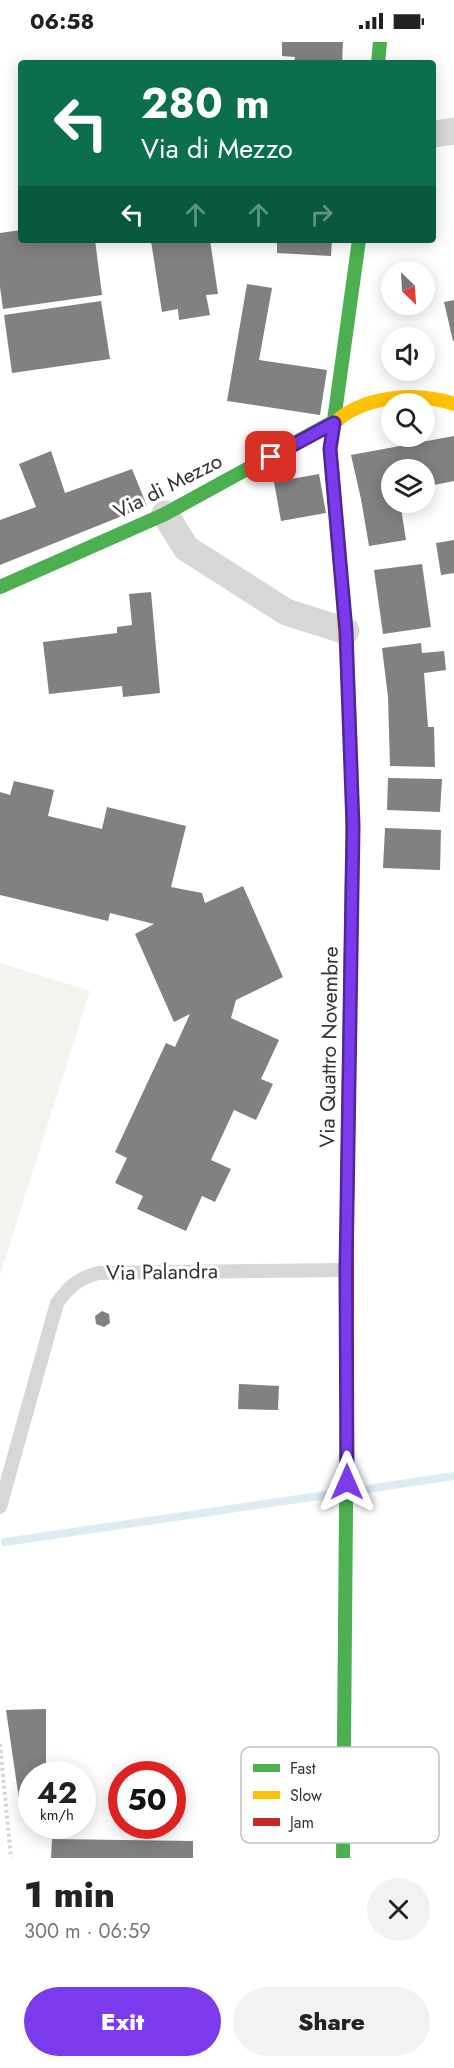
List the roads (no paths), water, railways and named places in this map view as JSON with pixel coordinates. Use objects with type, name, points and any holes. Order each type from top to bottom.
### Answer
[{"type":"main road","points":[[378,60],[380,42]]},
{"type":"main road","name":"Via Quattro Novembre","points":[[344,1747],[347,1517],[346,1270],[353,826],[346,631],[330,449],[359,243]]},
{"type":"main road","name":"Via di Mezzo","points":[[0,587],[165,514],[334,423],[359,406],[390,400],[434,397],[454,404]]},
{"type":"main road","name":"Via Quattro Novembre","points":[[343,1843],[343,1858]]},
{"type":"street","points":[[436,134],[454,131]]},
{"type":"street","points":[[165,514],[186,548],[286,612],[346,631]]},
{"type":"lane","name":"Via Palandra","points":[[0,1507],[57,1304],[67,1290],[81,1278],[98,1273],[346,1270]]},
{"type":"waterway","points":[[354,1491],[454,1476]]},
{"type":"waterway","points":[[5,1542],[339,1493]]}]
